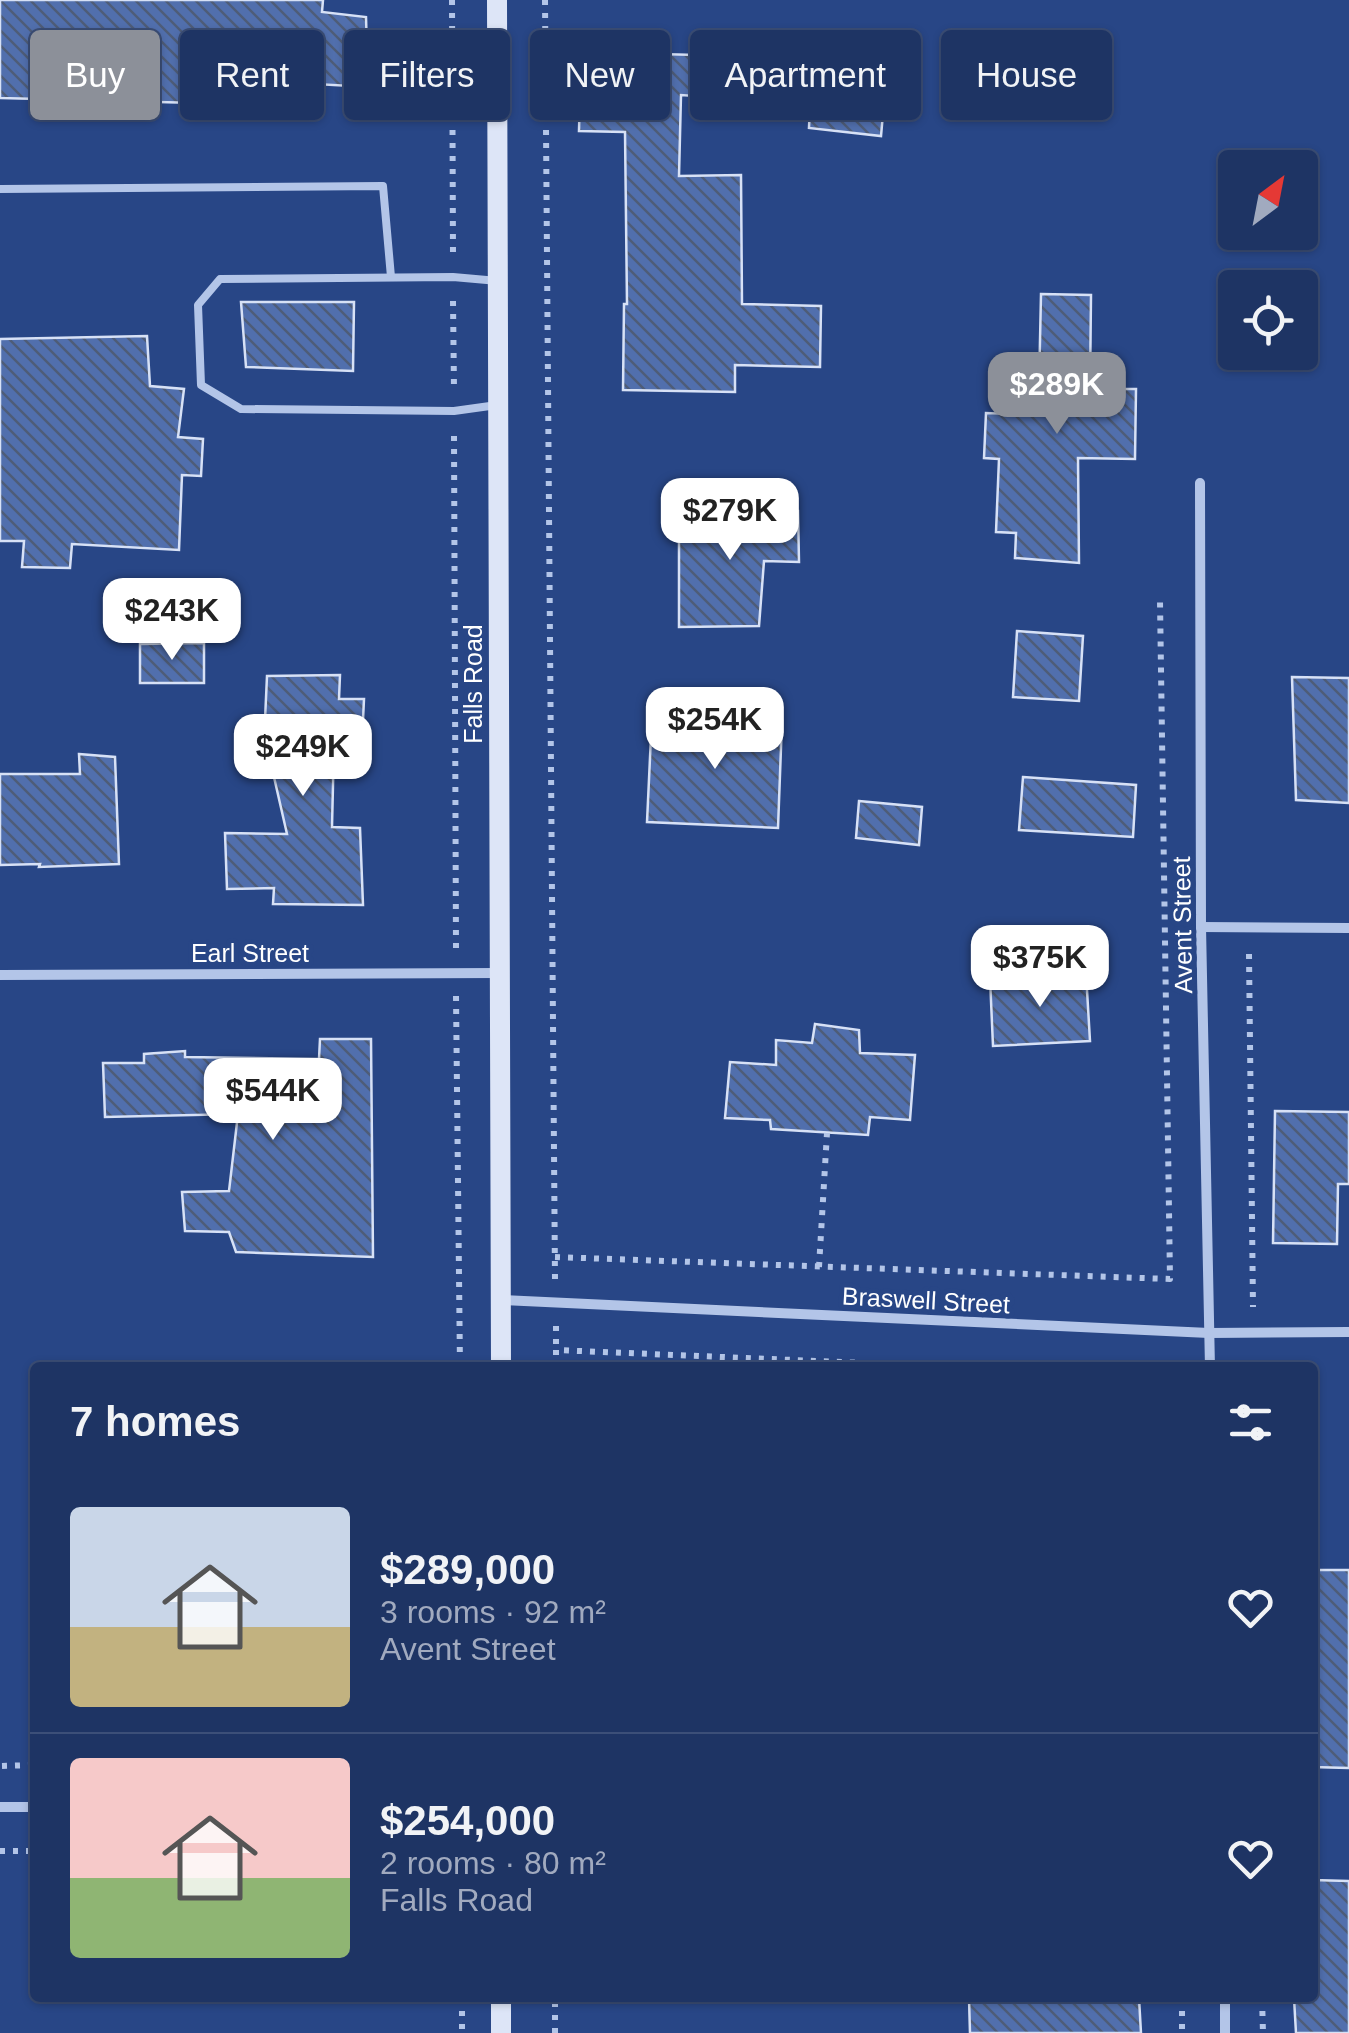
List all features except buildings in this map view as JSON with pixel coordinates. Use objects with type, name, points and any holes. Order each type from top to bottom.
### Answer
[{"type":"main road","name":"Falls Road","points":[[497,0],[500,1362]]},
{"type":"main road","points":[[501,2002],[501,2033]]},
{"type":"street","name":"Avent Street","points":[[1200,482],[1201,927],[1210,1362]]},
{"type":"street","points":[[1201,927],[1349,928]]},
{"type":"street","name":"Earl Street","points":[[0,975],[500,972]]},
{"type":"street","name":"Braswell Street","points":[[500,1300],[1209,1332],[1349,1332]]},
{"type":"street","points":[[0,1807],[30,1807]]},
{"type":"street","points":[[1224,2002],[1225,2033]]},
{"type":"lane","points":[[0,189],[383,186],[391,277]]},
{"type":"lane","points":[[498,281],[453,277],[220,279],[198,305],[201,384],[241,410],[454,411],[498,406]]},
{"type":"path","points":[[452,0],[460,1362]]},
{"type":"path","points":[[546,0],[556,1362]]},
{"type":"path","points":[[555,1257],[1170,1279],[1160,602]]},
{"type":"path","points":[[1249,953],[1253,1333]]},
{"type":"path","points":[[819,1267],[827,1132]]},
{"type":"path","points":[[556,1350],[841,1362]]},
{"type":"path","points":[[2,1766],[30,1765]]},
{"type":"path","points":[[0,1851],[30,1851]]},
{"type":"path","points":[[462,2002],[462,2033]]},
{"type":"path","points":[[555,2002],[555,2033]]},
{"type":"path","points":[[1182,2002],[1182,2033]]},
{"type":"path","points":[[1262,2002],[1263,2033]]}]
